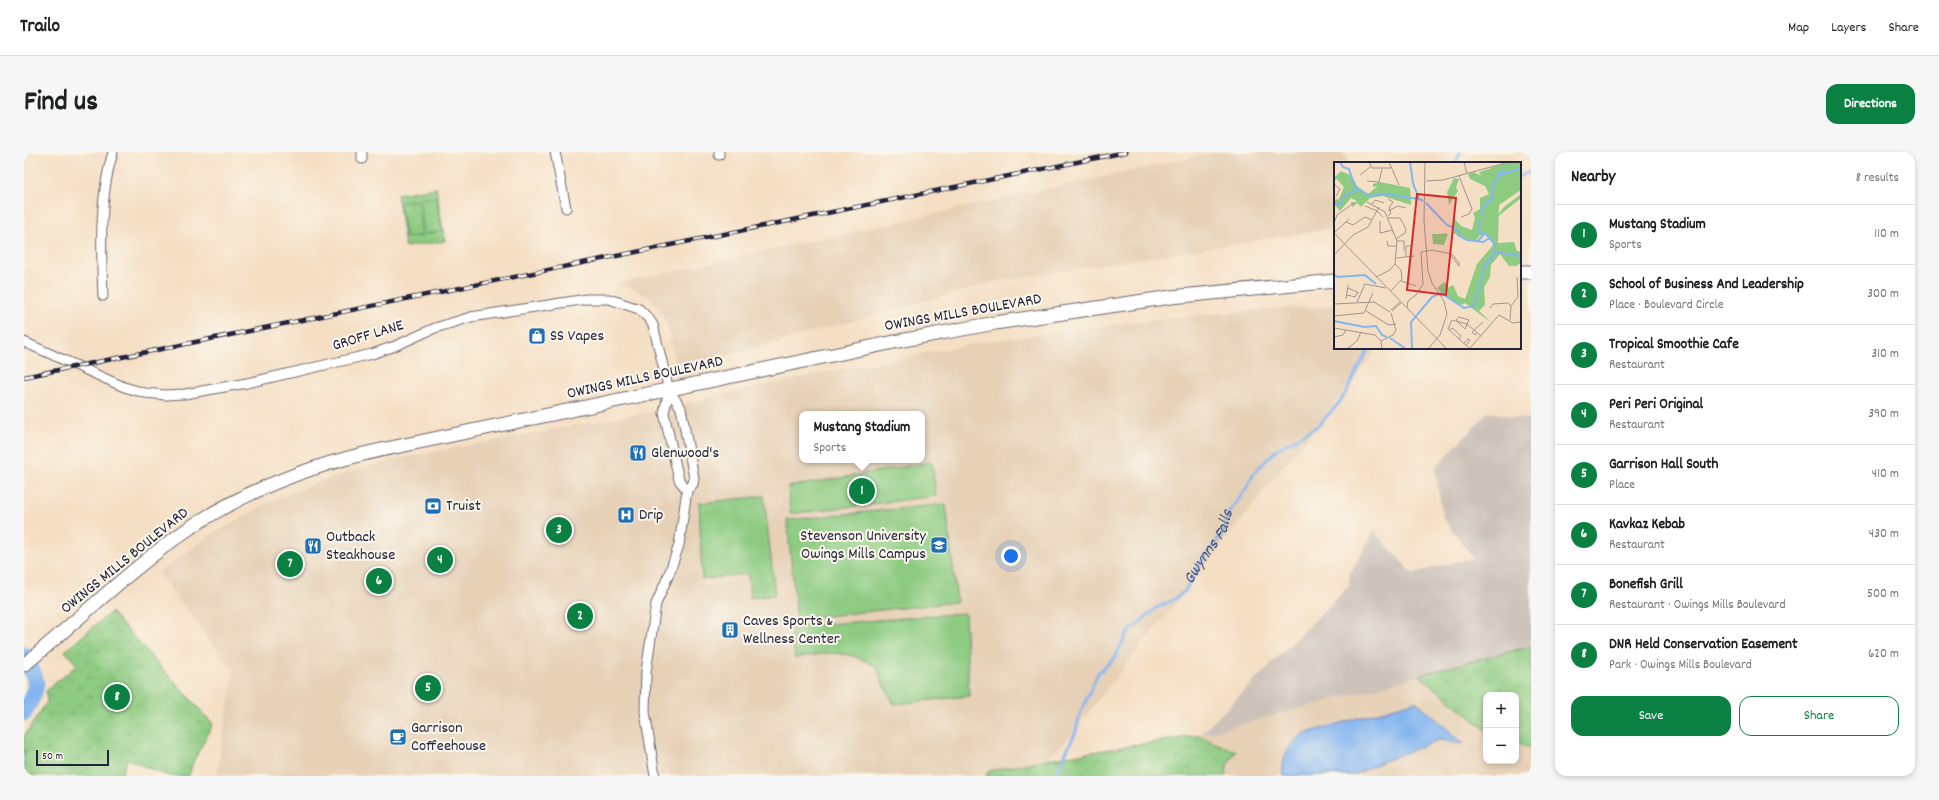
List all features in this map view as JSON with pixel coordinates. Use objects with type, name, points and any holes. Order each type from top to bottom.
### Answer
[{"type":"main road","name":"OWINGS MILLS BOULEVARD","points":[[24,665],[180,535],[225,506],[283,478],[353,456],[899,341],[1029,317],[1172,297],[1334,281]]},
{"type":"street","points":[[103,296],[103,216],[106,185],[113,152]]},
{"type":"street","points":[[555,152],[566,208]]},
{"type":"street","name":"GROFF LANE","points":[[24,342],[124,386],[145,393],[165,395],[186,394],[247,383],[372,354],[395,346],[435,328],[471,317],[586,299],[609,298],[631,305],[649,319],[656,332],[669,390]]},
{"type":"street","points":[[655,776],[645,712],[646,672],[656,604],[669,574],[678,545],[687,490],[693,484],[694,478],[681,408],[669,390]]},
{"type":"street","points":[[669,390],[664,413],[679,480],[687,490]]},
{"type":"street","points":[[674,457],[690,455]]},
{"type":"street","points":[[647,776],[653,764]]},
{"type":"shaded area","points":[[1216,152],[1342,152],[1347,162],[1334,162],[1334,228],[999,281],[722,357],[675,363],[668,328],[659,307],[649,297],[634,288],[611,285]]},
{"type":"shaded area","name":"Stevenson University Owings Mills Campus","points":[[1334,305],[1334,349],[1377,349],[1068,738],[1048,759],[989,771],[986,776],[216,776],[234,672],[158,573],[209,536],[269,502],[320,481],[390,460],[649,412],[764,385],[982,342],[1117,324],[1236,312]]},
{"type":"shaded area","points":[[1488,412],[1531,420],[1531,646],[1200,735],[1349,586],[1350,573],[1374,531],[1412,573],[1473,558],[1443,518],[1435,468]]},
{"type":"shaded area","points":[[1419,675],[1483,728],[1483,764],[1519,764],[1519,745],[1531,748],[1531,776],[1226,776],[1227,765],[1236,751],[1212,742],[1200,735]]},
{"type":"green space","points":[[436,188],[445,241],[405,247],[397,194]]},
{"type":"green space","points":[[436,197],[442,231],[425,234],[419,199]]},
{"type":"green space","points":[[416,200],[422,235],[406,238],[400,203]]},
{"type":"green space","points":[[932,462],[936,496],[790,514],[788,487]]},
{"type":"green space","points":[[764,496],[775,595],[750,598],[748,574],[702,579],[699,503]]},
{"type":"green space","points":[[946,504],[957,602],[797,619],[787,520]]},
{"type":"green space","points":[[111,612],[213,724],[193,762],[189,776],[168,776],[127,759],[121,776],[24,776],[24,736],[47,702],[46,691],[77,665],[65,651]]},
{"type":"green space","points":[[965,613],[969,696],[894,704],[881,680],[877,667],[866,661],[846,654],[827,654],[795,658],[791,627]]},
{"type":"green space","points":[[1531,646],[1531,748],[1519,745],[1519,692],[1483,692],[1483,728],[1419,675]]},
{"type":"green space","points":[[1200,735],[1212,742],[1236,751],[1227,765],[1226,776],[986,776],[989,771],[1048,759]]},
{"type":"water","points":[[1416,701],[1464,744],[1439,740],[1384,761],[1354,775],[1283,776],[1283,763],[1287,752],[1303,734]]},
{"type":"waterway","points":[[1456,162],[1460,152]]},
{"type":"waterway","name":"Gwynns Falls","points":[[1521,176],[1531,171]]},
{"type":"waterway","name":"Gwynns Falls","points":[[1055,776],[1076,731],[1080,714],[1098,673],[1114,659],[1127,634],[1156,608],[1175,599],[1185,591],[1198,567],[1223,533],[1229,512],[1248,486],[1253,474],[1277,449],[1318,426],[1338,404],[1347,391],[1368,349]]},
{"type":"waterway","name":"Gwynns Falls","points":[[24,655],[33,673],[36,684],[33,696],[24,713]]},
{"type":"railway","points":[[24,377],[1126,152]]},
{"type":"place","name":"SS Vapes","points":[[537,336]]},
{"type":"place","name":"Glenwood's","points":[[638,453]]},
{"type":"place","name":"Mustang Stadium","points":[[862,491]]},
{"type":"place","name":"Truist","points":[[433,506]]},
{"type":"place","name":"Drip","points":[[626,515]]},
{"type":"place","name":"Tropical Smoothie Cafe","points":[[559,530]]},
{"type":"place","name":"Stevenson University Owings Mills Campus","points":[[939,545]]},
{"type":"place","name":"Outback Steakhouse","points":[[313,546]]},
{"type":"place","name":"Peri Peri Original","points":[[440,560]]},
{"type":"place","name":"Bonefish Grill","points":[[290,564]]},
{"type":"place","name":"Kavkaz Kebab","points":[[379,581]]},
{"type":"place","name":"School of Business And Leadership","points":[[580,616]]},
{"type":"place","name":"Caves Sports & Wellness Center","points":[[730,630]]},
{"type":"place","name":"Garrison Hall South","points":[[428,688]]},
{"type":"place","name":"DNR Held Conservation Easement","points":[[117,697]]},
{"type":"place","name":"Garrison Coffeehouse","points":[[398,737]]}]
